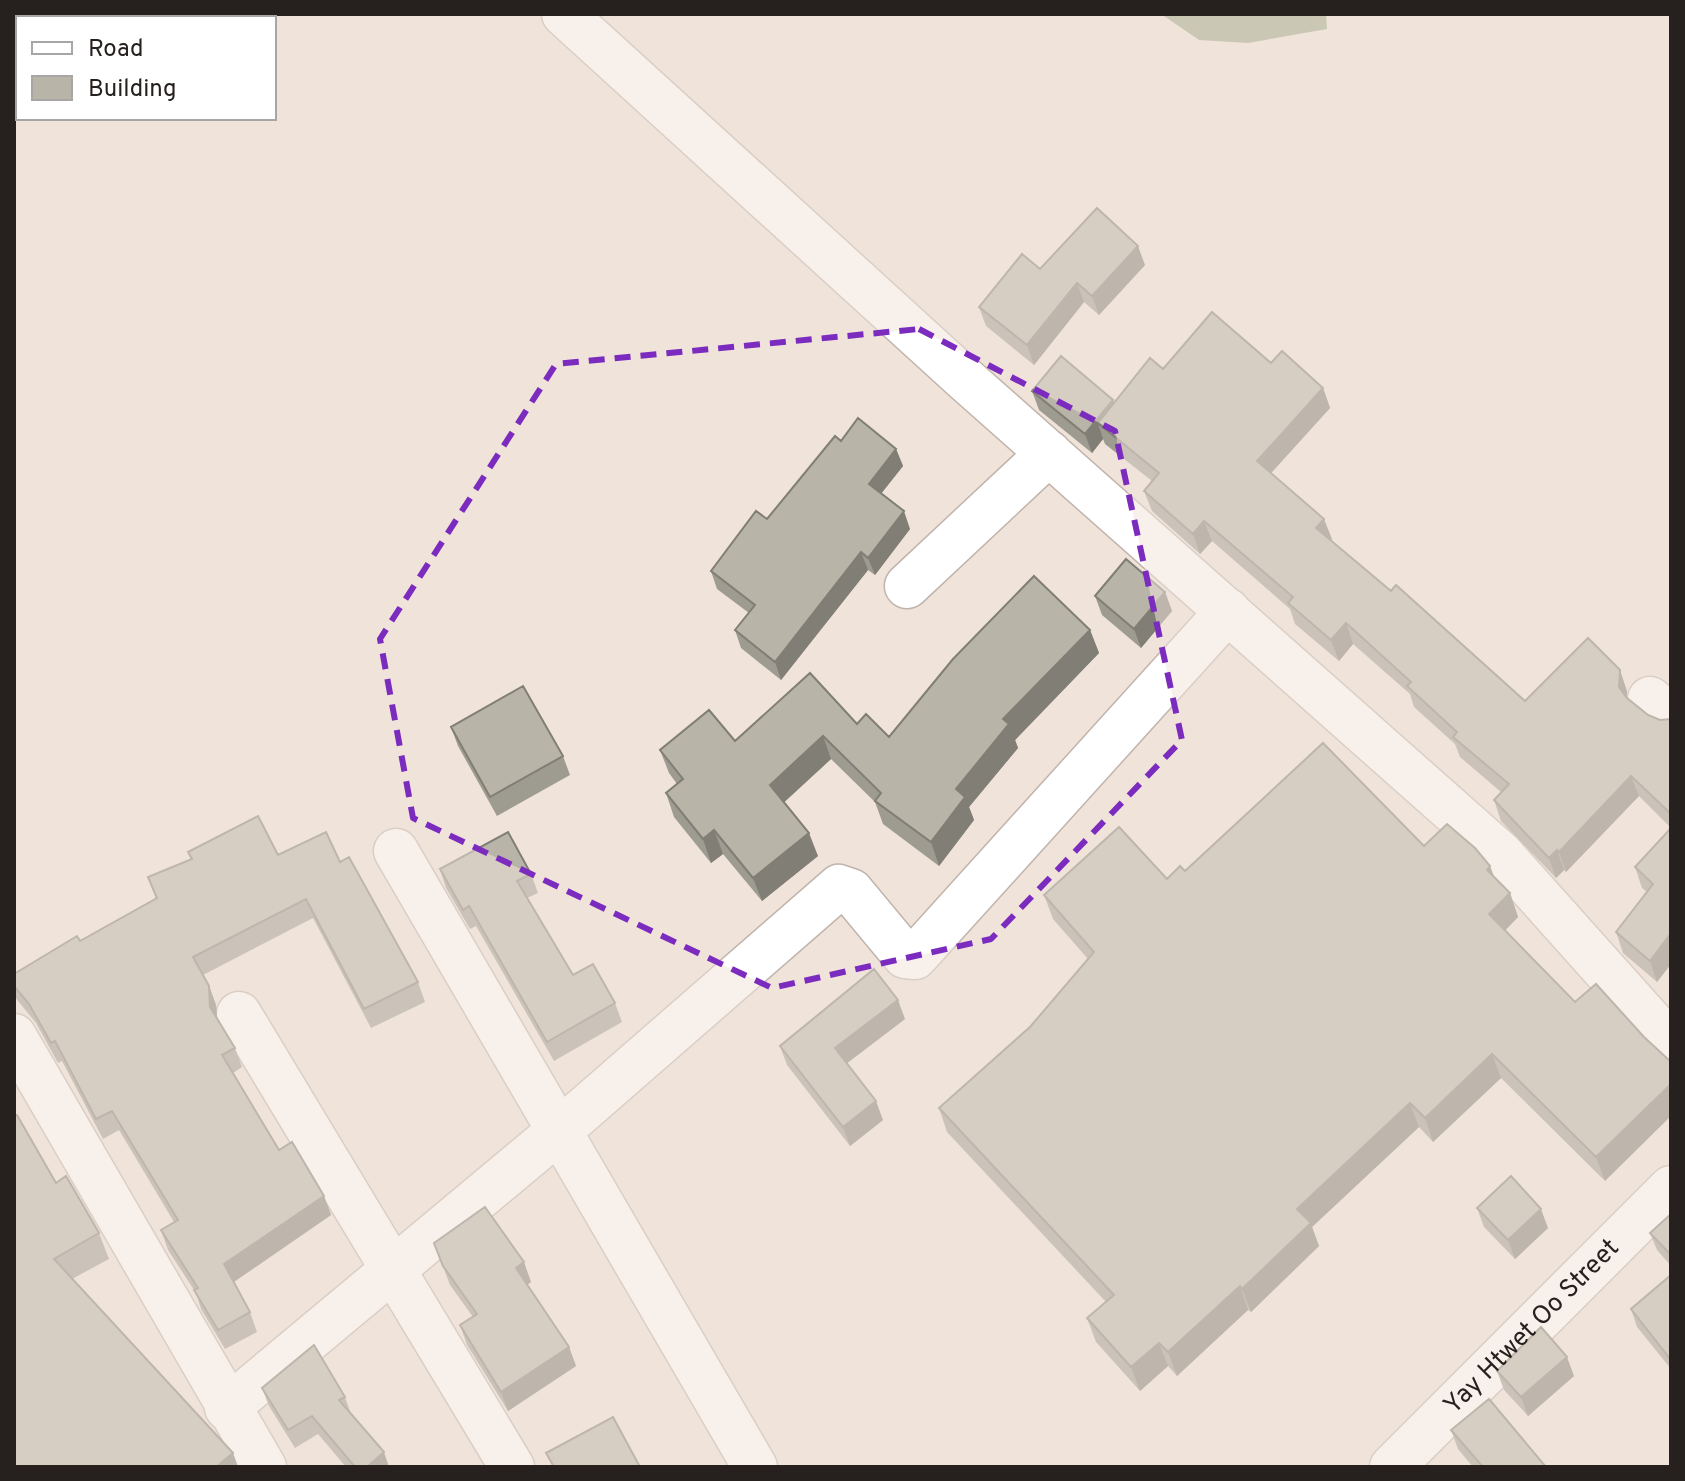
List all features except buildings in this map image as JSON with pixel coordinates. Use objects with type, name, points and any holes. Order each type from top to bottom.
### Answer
[{"type":"street","points":[[564,14],[1049,453],[1501,854],[1671,1044]]},
{"type":"street","points":[[907,586],[1049,453]]},
{"type":"street","points":[[227,1408],[559,1131],[839,887],[851,891],[905,956],[915,957],[1228,611]]},
{"type":"street","points":[[396,851],[755,1467]]},
{"type":"street","points":[[239,1014],[512,1467]]},
{"type":"street","points":[[14,1036],[227,1408],[264,1467]]},
{"type":"street","name":"Yay Htwet Oo Street","points":[[1392,1467],[1671,1188]]},
{"type":"highlighted area","points":[[919,329],[1115,431],[1182,740],[991,939],[772,988],[413,818],[380,639],[556,364]]},
{"type":"shaded area","points":[[1161,14],[1326,14],[1327,29],[1248,43],[1199,40]]}]
